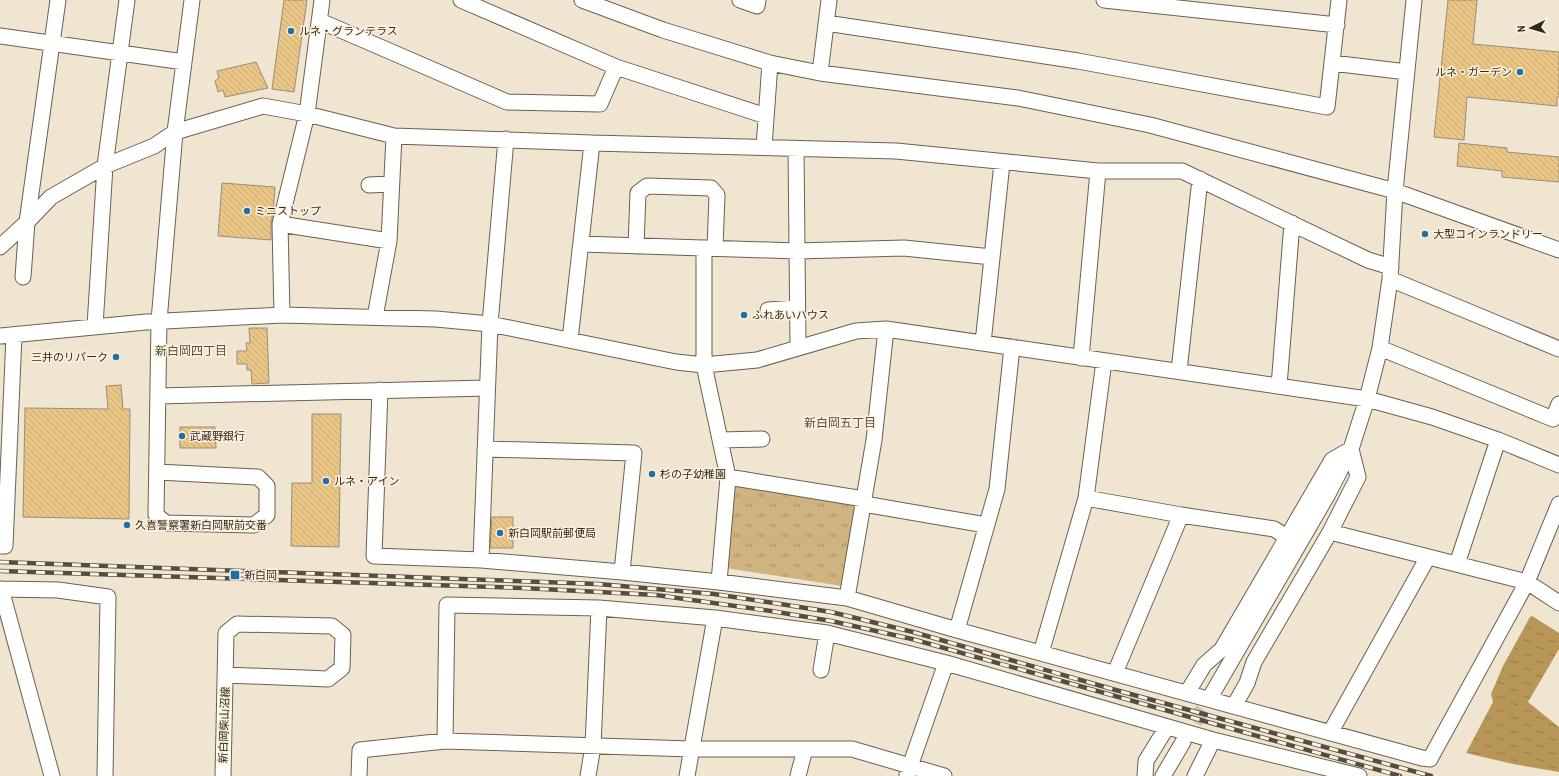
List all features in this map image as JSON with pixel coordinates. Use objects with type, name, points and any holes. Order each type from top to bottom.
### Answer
[{"type":"street","points":[[23,277],[28,222],[58,0]]},
{"type":"street","points":[[95,326],[105,166],[127,0]]},
{"type":"street","points":[[157,472],[258,477],[267,486],[267,515],[254,525],[166,523],[156,514],[159,321],[175,132],[192,0]]},
{"type":"street","points":[[282,315],[280,224],[307,114],[322,0]]},
{"type":"street","points":[[462,0],[616,67],[766,116]]},
{"type":"street","points":[[582,0],[663,30],[770,63],[820,74],[1018,98],[1150,124],[1395,191],[1559,250]]},
{"type":"street","points":[[740,0],[758,6],[758,0]]},
{"type":"street","points":[[820,74],[829,0]]},
{"type":"street","points":[[1104,0],[1337,25]]},
{"type":"street","points":[[826,23],[1078,61],[1327,107],[1339,0]]},
{"type":"street","points":[[1212,694],[1328,494],[1351,449],[1367,399],[1380,348],[1391,273],[1395,191],[1414,0]]},
{"type":"street","points":[[320,21],[507,102],[600,104],[616,67]]},
{"type":"street","points":[[0,36],[184,62]]},
{"type":"street","points":[[764,147],[770,63]]},
{"type":"street","points":[[1332,63],[1407,72]]},
{"type":"street","points":[[0,246],[28,222],[52,197],[105,166],[154,146],[175,132],[263,106],[307,114],[394,136],[896,151],[1002,163],[1098,171],[1182,171],[1200,178],[1368,260],[1391,273],[1559,349]]},
{"type":"street","points":[[375,317],[388,240],[394,136]]},
{"type":"street","points":[[481,560],[490,324],[506,140]]},
{"type":"street","points":[[570,340],[592,143]]},
{"type":"street","points":[[796,149],[798,347]]},
{"type":"street","points":[[983,343],[1002,163]]},
{"type":"street","points":[[1081,358],[1098,171]]},
{"type":"street","points":[[1179,371],[1200,178]]},
{"type":"street","points":[[369,185],[391,184]]},
{"type":"street","points":[[636,246],[638,193],[647,186],[711,188],[717,195],[710,248],[704,365],[728,477],[719,582]]},
{"type":"street","points":[[280,224],[388,240]]},
{"type":"street","points":[[1279,386],[1292,224]]},
{"type":"street","points":[[581,244],[797,251],[904,248],[992,257]]},
{"type":"street","points":[[768,310],[797,308]]},
{"type":"street","points":[[0,546],[5,546],[4,454],[7,336],[95,326],[159,321],[282,315],[436,319],[490,324],[676,362],[704,365],[757,360],[856,330],[886,329],[1367,399],[1432,417],[1498,440],[1559,465]]},
{"type":"street","points":[[847,598],[874,440],[886,329]]},
{"type":"street","points":[[957,630],[997,489],[1012,347]]},
{"type":"street","points":[[1380,348],[1553,418],[1559,404]]},
{"type":"street","points":[[1041,653],[1086,498],[1104,361]]},
{"type":"street","points":[[158,396],[488,388]]},
{"type":"street","points":[[380,390],[374,556],[481,560],[622,572],[719,582],[847,598],[957,630],[1330,733],[1430,759],[1527,582],[1559,504]]},
{"type":"street","points":[[720,440],[762,439]]},
{"type":"street","points":[[1457,564],[1498,440]]},
{"type":"street","points":[[485,449],[634,453],[622,572]]},
{"type":"street","points":[[1234,706],[1247,683],[1254,662],[1330,532],[1358,477],[1351,449]]},
{"type":"street","points":[[1187,693],[1204,665],[1222,649],[1288,538],[1332,460],[1351,449]]},
{"type":"street","points":[[728,477],[864,501],[986,525]]},
{"type":"street","points":[[1086,498],[1181,515],[1274,529],[1288,538]]},
{"type":"street","points":[[1115,673],[1181,515]]},
{"type":"street","points":[[1330,532],[1527,582],[1559,603]]},
{"type":"street","points":[[1330,733],[1428,557]]},
{"type":"street","points":[[52,776],[0,589],[58,590],[108,597],[104,776]]},
{"type":"street","points":[[445,741],[447,605],[599,608],[715,618],[827,633],[946,663],[1213,740],[1358,776]]},
{"type":"street","points":[[588,776],[593,746],[599,608]]},
{"type":"street","points":[[687,776],[715,618]]},
{"type":"street","name":"新白岡柴山沼線","points":[[223,776],[226,633],[237,624],[332,626],[343,635],[342,668],[328,679],[226,675]]},
{"type":"street","points":[[821,670],[827,633]]},
{"type":"street","points":[[908,771],[946,663]]},
{"type":"street","points":[[1145,776],[1146,761],[1167,727]]},
{"type":"street","points":[[1195,776],[1213,740]]},
{"type":"street","points":[[359,776],[360,750],[445,741],[691,749],[804,748],[852,750],[908,771],[944,776]]},
{"type":"street","points":[[1164,776],[1183,742]]},
{"type":"street","points":[[798,776],[804,748]]},
{"type":"green space","points":[[734,483],[858,502],[842,586],[726,568]]},
{"type":"water","points":[[1532,616],[1559,633],[1559,649],[1528,702],[1559,727],[1559,772],[1513,764],[1466,753],[1493,702],[1491,694],[1503,666],[1530,617]]},
{"type":"building","points":[[284,0],[307,0],[294,92],[272,89]]},
{"type":"building","points":[[1448,0],[1477,0],[1473,44],[1559,52],[1559,97],[1557,97],[1557,106],[1467,97],[1464,140],[1434,137]]},
{"type":"building","points":[[256,62],[268,88],[225,97],[223,90],[218,92],[215,81],[219,78],[217,71]]},
{"type":"building","points":[[1459,143],[1507,148],[1507,152],[1559,157],[1559,182],[1502,177],[1502,171],[1457,166]]},
{"type":"building","name":"ミニストップ","points":[[222,183],[275,187],[271,224],[271,240],[218,236]]},
{"type":"building","points":[[249,328],[267,328],[269,383],[252,384],[251,370],[247,370],[247,364],[237,364],[237,351],[247,351],[246,343],[250,343]]},
{"type":"building","points":[[121,385],[123,409],[130,409],[129,519],[23,517],[25,408],[108,409],[106,386]]},
{"type":"building","name":"ルネ・アイン","points":[[312,414],[341,414],[339,547],[291,546],[292,483],[312,483]]},
{"type":"building","points":[[180,427],[215,427],[216,448],[180,448]]},
{"type":"building","name":"新白岡駅前郵便局","points":[[492,517],[513,517],[513,548],[490,548]]},
{"type":"tunnel","points":[[1183,742],[1212,694]]},
{"type":"railway","points":[[0,562],[598,584],[714,594],[831,612],[913,632],[1112,689],[1431,776]]},
{"type":"railway","points":[[0,571],[523,588],[656,595],[771,611],[831,621],[912,639],[1400,776]]},
{"type":"place","name":"ルネ・グランテラス","points":[[291,31]]},
{"type":"place","name":"ルネ・ガーデン","points":[[1520,72]]},
{"type":"place","name":"ミニストップ","points":[[247,211]]},
{"type":"place","name":"大型コインランドリー","points":[[1425,234]]},
{"type":"place","name":"ふれあいハウス","points":[[744,315]]},
{"type":"place","name":"三井のリパーク","points":[[116,357]]},
{"type":"place","name":"武蔵野銀行","points":[[182,436]]},
{"type":"place","name":"杉の子幼稚園","points":[[652,474]]},
{"type":"place","name":"ルネ・アイン","points":[[326,481]]},
{"type":"place","name":"久喜警察署新白岡駅前交番","points":[[127,525]]},
{"type":"place","name":"新白岡駅前郵便局","points":[[500,533]]},
{"type":"place","name":"新白岡","points":[[235,575]]},
{"type":"district","name":"新白岡四丁目","points":[[191,351]]},
{"type":"district","name":"新白岡五丁目","points":[[840,423]]}]
